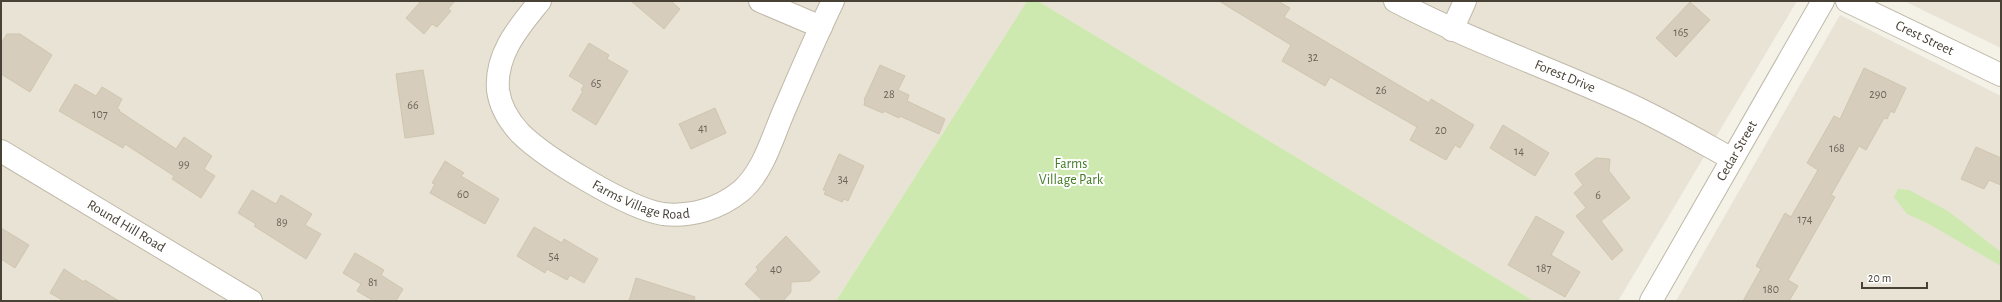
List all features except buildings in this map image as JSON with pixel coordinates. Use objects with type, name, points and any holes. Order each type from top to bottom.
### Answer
[{"type":"street","name":"Farms Village Road","points":[[540,1],[510,39],[501,59],[498,76],[498,90],[502,107],[507,117],[521,133],[536,146],[587,179],[636,207],[670,214],[691,214],[709,209],[736,194],[750,180],[767,151],[833,1]]},
{"type":"street","points":[[760,1],[821,26]]},
{"type":"street","name":"Forest Drive","points":[[1395,1],[1452,30],[1623,101],[1732,159]]},
{"type":"street","points":[[1452,30],[1465,1]]},
{"type":"street","name":"Cedar Street","points":[[1651,301],[1822,1]]},
{"type":"street","name":"Crest Street","points":[[1847,1],[2001,75]]},
{"type":"street","name":"Round Hill Road","points":[[1,151],[251,301]]},
{"type":"shaded area","points":[[1,1],[1027,1],[836,301],[1,301]]},
{"type":"shaded area","points":[[1038,1],[1797,1],[1618,301],[1534,301]]},
{"type":"shaded area","points":[[1904,1],[2001,1],[2001,48]]},
{"type":"shaded area","points":[[1840,15],[2001,96],[2001,301],[1676,301]]},
{"type":"green space","name":"Farms Village Park","points":[[1027,1],[1038,1],[1534,301],[836,301]]},
{"type":"green space","points":[[1898,189],[1909,190],[1948,211],[2001,252],[2001,266],[1929,224],[1907,214],[1894,197]]}]
